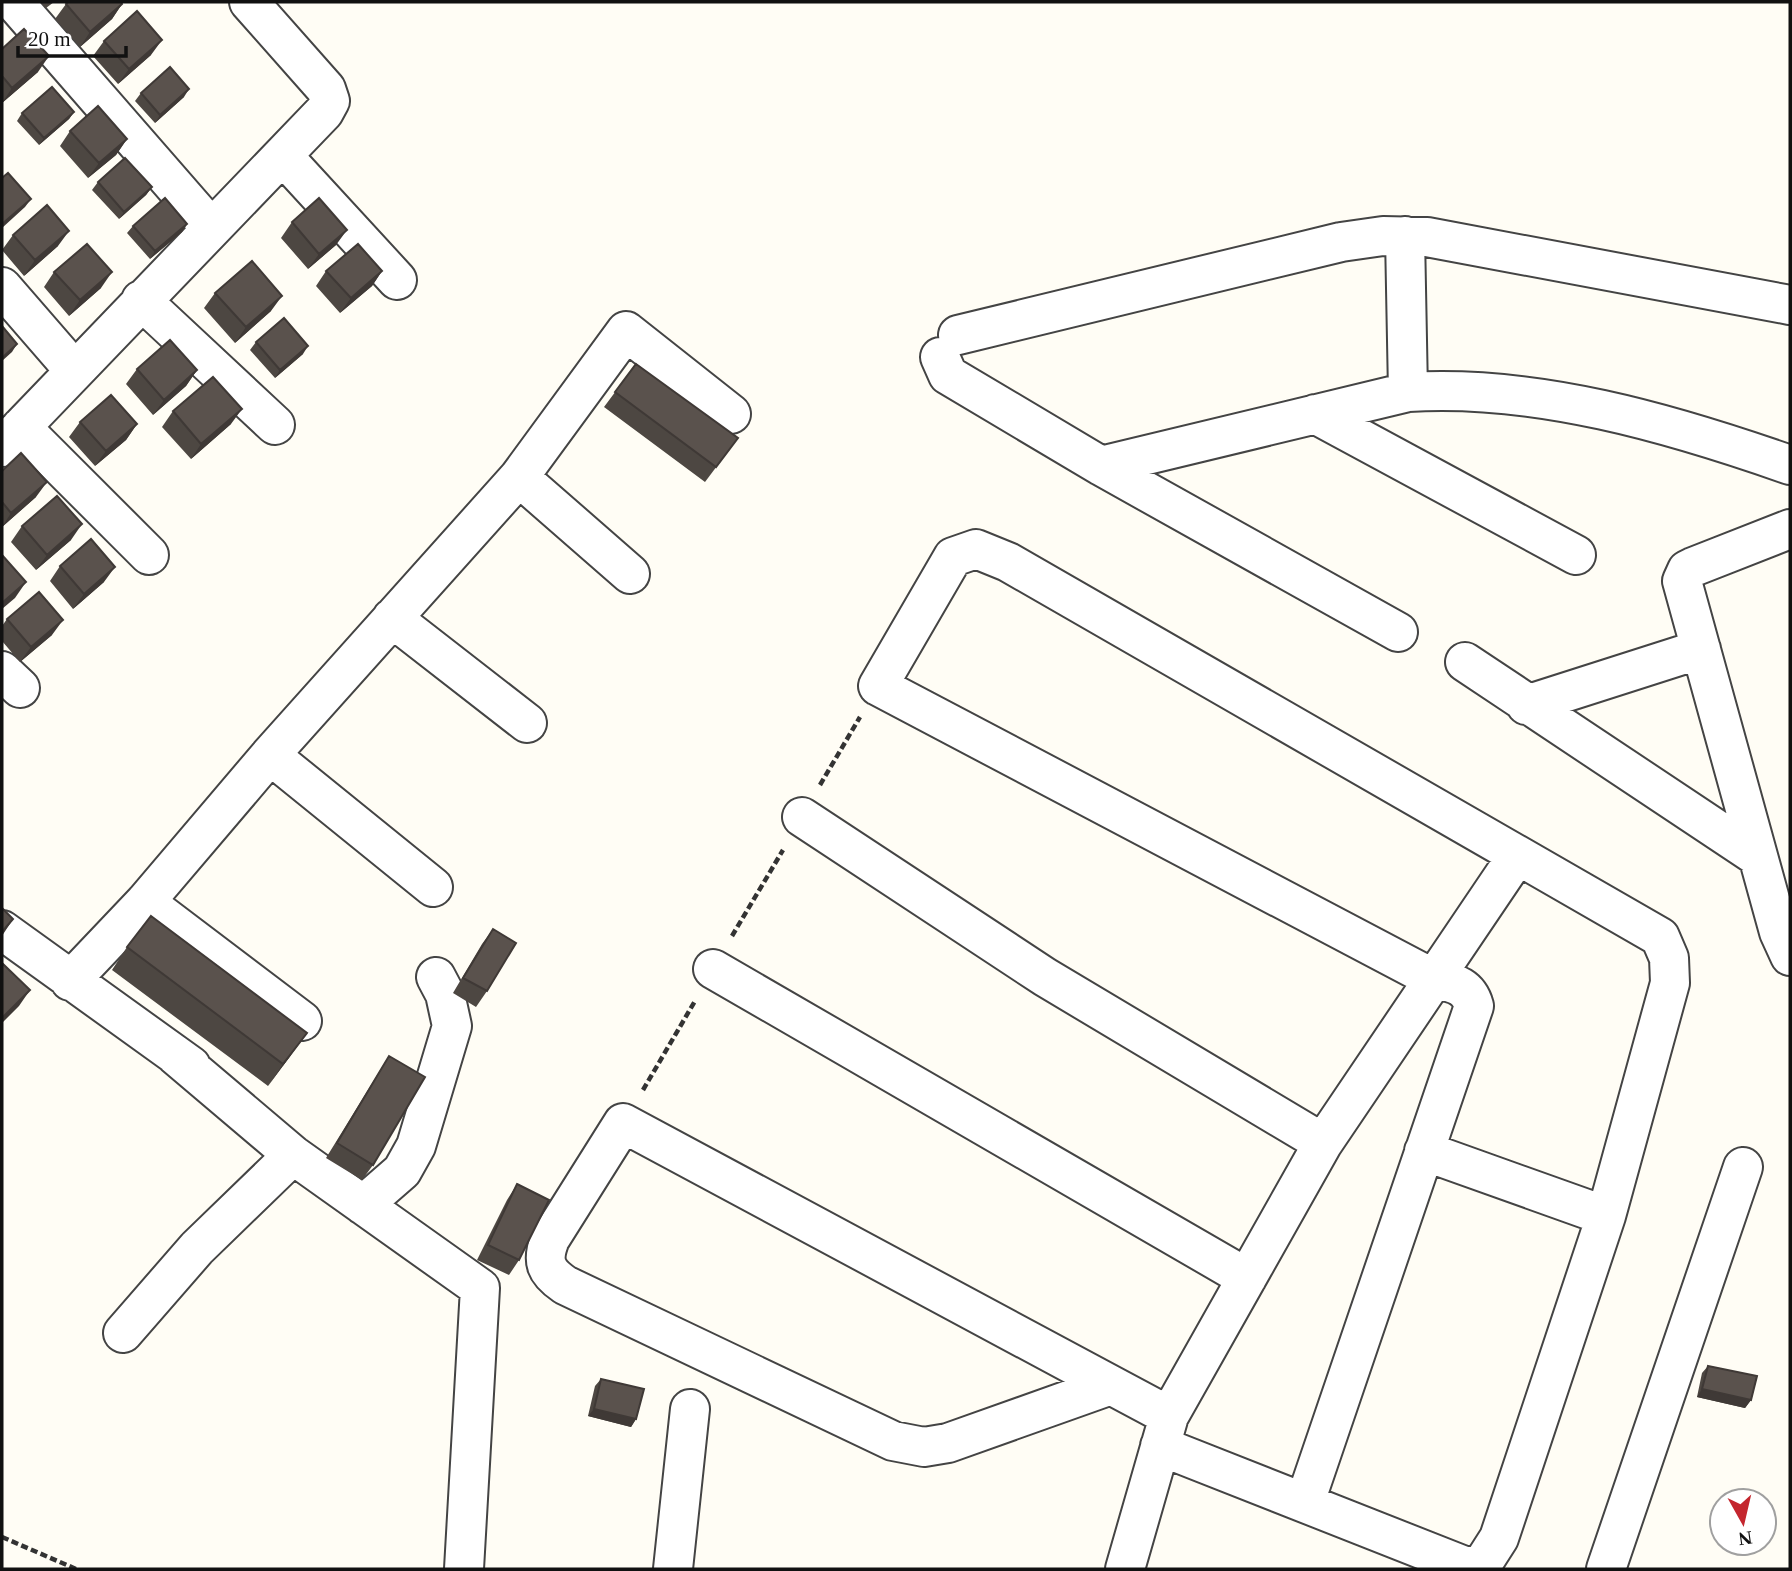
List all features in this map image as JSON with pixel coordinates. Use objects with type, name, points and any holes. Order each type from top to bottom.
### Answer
[{"type":"street","points":[[14,2],[211,228]]},
{"type":"street","points":[[149,555],[12,437],[324,112],[329,96],[249,2]]},
{"type":"street","points":[[283,156],[397,280]]},
{"type":"street","points":[[1405,236],[1408,392]]},
{"type":"street","points":[[1398,632],[1101,466],[948,375],[949,346],[1341,242],[1405,236],[1427,237],[1790,305]]},
{"type":"street","points":[[2,287],[74,370]]},
{"type":"street","points":[[141,300],[275,425]]},
{"type":"street","points":[[70,981],[145,902],[270,755],[519,477],[626,331],[731,414]]},
{"type":"street","points":[[1101,466],[1408,392],[1459,389],[1616,414],[1730,444],[1790,466]]},
{"type":"street","points":[[1315,414],[1576,555]]},
{"type":"street","points":[[519,477],[630,574]]},
{"type":"street","points":[[1790,529],[1687,570],[1682,581],[1779,932],[1790,956]]},
{"type":"street","points":[[1111,1385],[948,1443],[924,1447],[893,1441],[565,1286],[550,1274],[545,1263],[545,1252],[550,1239],[623,1123],[1111,1385],[1165,1431],[1306,1502],[1466,1567],[1483,1563],[1499,1538],[1606,1216],[1670,983],[1669,958],[1660,937],[1008,562],[976,549],[953,557],[878,686],[1432,978],[1461,985],[1471,996],[1474,1006],[1306,1502]]},
{"type":"street","points":[[392,618],[527,723]]},
{"type":"street","points":[[1526,705],[1701,649]]},
{"type":"street","points":[[1465,662],[1758,857]]},
{"type":"street","points":[[270,755],[433,887]]},
{"type":"street","points":[[802,817],[1045,977],[1323,1143]]},
{"type":"street","points":[[1125,1569],[1165,1431],[1247,1278],[1323,1143],[1517,856]]},
{"type":"street","points":[[145,902],[302,1021]]},
{"type":"street","points":[[2,930],[183,1060],[293,1155],[480,1288],[464,1569]]},
{"type":"street","points":[[713,969],[1247,1278]]},
{"type":"street","points":[[363,1205],[402,1171],[416,1146],[452,1026],[445,993],[436,977]]},
{"type":"street","points":[[1424,1151],[1606,1216]]},
{"type":"street","points":[[122,1333],[197,1248],[293,1155]]},
{"type":"street","points":[[1606,1569],[1743,1167]]},
{"type":"street","points":[[673,1569],[690,1409]]},
{"type":"path","points":[[623,1123],[878,686]]},
{"type":"path","points":[[2,1537],[76,1569]]},
{"type":"building","points":[[66,4],[122,4],[90,32]]},
{"type":"building","points":[[137,11],[162,40],[129,69],[104,41]]},
{"type":"building","points":[[24,29],[49,56],[12,88],[2,76],[2,49]]},
{"type":"building","points":[[170,67],[189,89],[160,115],[141,93]]},
{"type":"building","points":[[52,87],[74,112],[44,138],[22,113]]},
{"type":"building","points":[[98,106],[127,139],[99,163],[70,131]]},
{"type":"building","points":[[125,158],[152,187],[124,212],[98,182]]},
{"type":"building","points":[[8,173],[31,199],[2,224],[2,178]]},
{"type":"building","points":[[165,198],[187,224],[155,251],[133,226]]},
{"type":"building","points":[[319,198],[347,230],[319,254],[292,222]]},
{"type":"building","points":[[47,205],[69,231],[35,260],[13,235]]},
{"type":"building","points":[[87,244],[112,272],[80,300],[54,272]]},
{"type":"building","points":[[358,244],[382,271],[351,298],[326,271]]},
{"type":"building","points":[[252,261],[282,296],[246,327],[215,293]]},
{"type":"building","points":[[284,318],[308,346],[280,370],[256,342]]},
{"type":"building","points":[[2,326],[17,344],[2,358]]},
{"type":"building","points":[[170,340],[197,370],[164,400],[137,369]]},
{"type":"building","points":[[636,364],[738,438],[716,467],[615,392]]},
{"type":"building","points":[[213,377],[242,409],[201,444],[173,411]]},
{"type":"building","points":[[111,395],[137,424],[106,451],[80,422]]},
{"type":"building","points":[[21,453],[47,482],[11,513],[2,502],[2,471]]},
{"type":"building","points":[[57,496],[82,524],[47,555],[22,526]]},
{"type":"building","points":[[91,539],[115,567],[84,594],[60,566]]},
{"type":"building","points":[[2,555],[26,582],[2,603]]},
{"type":"building","points":[[39,592],[63,620],[31,647],[7,619]]},
{"type":"building","points":[[2,908],[13,919],[2,932]]},
{"type":"building","points":[[151,916],[307,1033],[283,1064],[127,947]]},
{"type":"building","points":[[493,929],[516,943],[487,991],[463,978]]},
{"type":"building","points":[[2,963],[30,990],[2,1018]]},
{"type":"building","points":[[389,1056],[425,1077],[373,1165],[337,1143]]},
{"type":"building","points":[[517,1184],[549,1200],[519,1260],[488,1245]]},
{"type":"building","points":[[1708,1366],[1757,1376],[1751,1400],[1702,1389]]},
{"type":"building","points":[[601,1379],[644,1389],[636,1419],[594,1409]]}]
